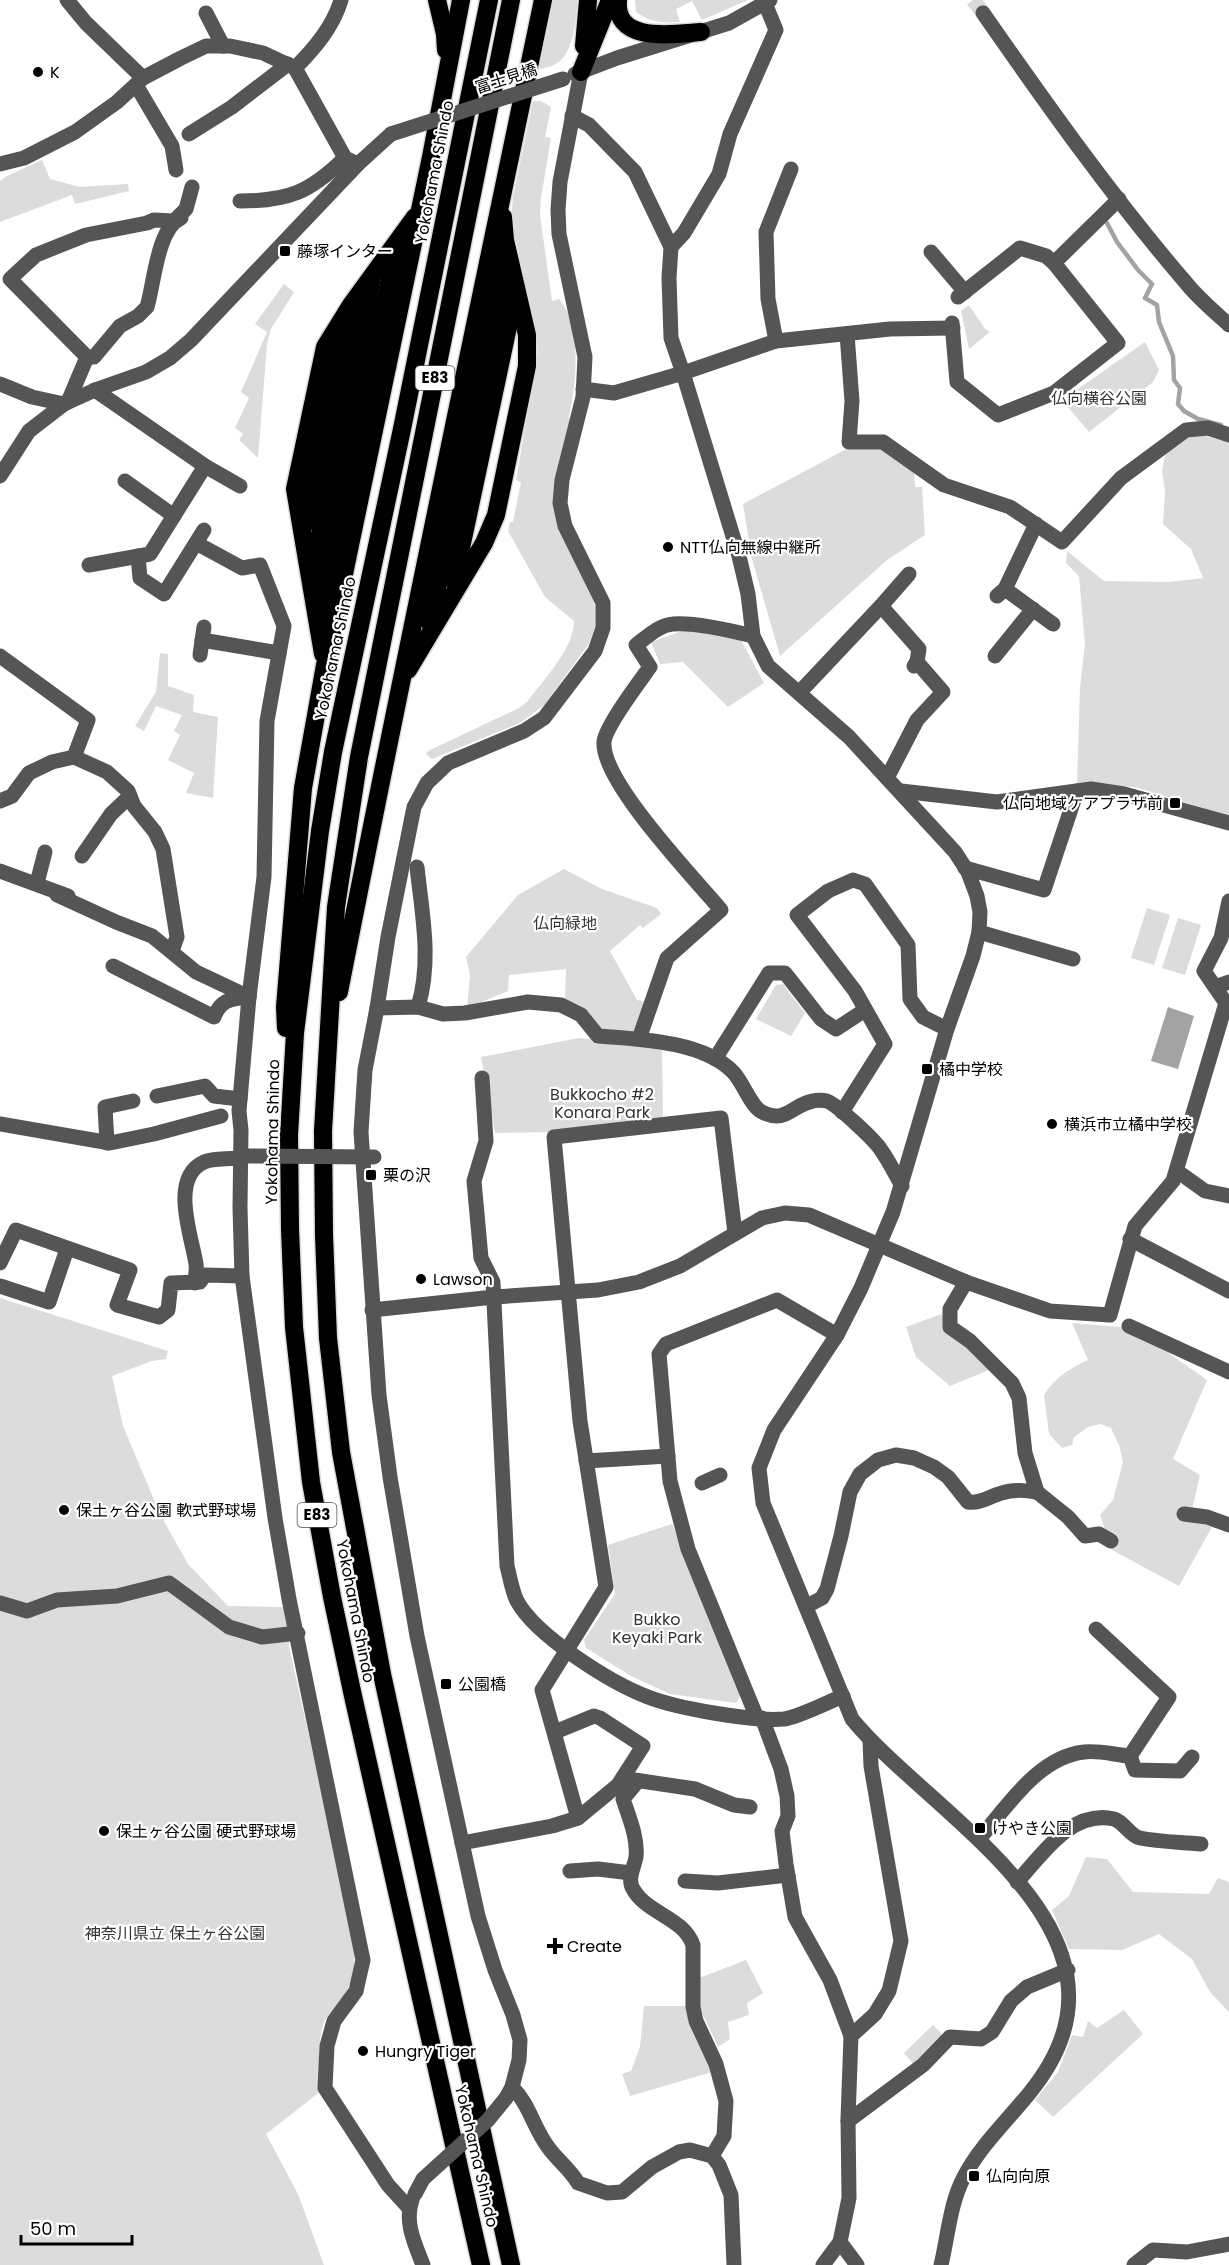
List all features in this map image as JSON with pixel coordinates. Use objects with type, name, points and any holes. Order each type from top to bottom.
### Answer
[{"type":"highway","points":[[436,0],[445,34],[444,87]]},
{"type":"highway","points":[[289,1135],[286,996],[303,788],[325,665],[461,0]]},
{"type":"highway","name":"Yokohama Shindo","points":[[481,2265],[350,1685],[313,1494],[294,1327],[289,1135],[295,1033],[317,852],[333,752],[402,429],[489,0]]},
{"type":"highway","name":"Yokohama Shindo","points":[[511,0],[359,757],[336,907],[325,1063],[323,1154],[328,1338],[341,1452],[382,1674],[511,2265]]},
{"type":"highway","points":[[325,1063],[399,686],[453,438],[543,0]]},
{"type":"highway","points":[[581,72],[610,0]]},
{"type":"highway","points":[[618,0],[620,16],[631,28],[639,32],[656,35],[701,32]]},
{"type":"highway","points":[[581,72],[589,2]]},
{"type":"highway","points":[[399,686],[475,558],[496,515],[503,483],[527,366],[527,335],[507,249],[501,201]]},
{"type":"highway","points":[[325,665],[296,489],[325,347],[373,273],[419,213]]},
{"type":"highway","points":[[317,621],[398,240]]},
{"type":"highway","points":[[426,640],[507,249]]},
{"type":"highway","points":[[310,580],[373,273]]},
{"type":"highway","points":[[451,596],[516,287]]},
{"type":"street","points":[[67,0],[140,82],[172,146],[176,170]]},
{"type":"street","points":[[189,134],[232,107],[318,45],[340,0]]},
{"type":"street","points":[[671,247],[684,233],[719,174],[730,134],[776,30],[768,2]]},
{"type":"street","name":"富士見橋","points":[[351,161],[391,134],[729,23],[768,2]]},
{"type":"street","points":[[206,13],[223,46]]},
{"type":"street","points":[[983,13],[1033,85],[1119,200],[1188,285],[1229,325]]},
{"type":"street","points":[[0,164],[24,158],[75,132],[140,82],[206,46],[223,46],[263,53],[291,66],[351,161]]},
{"type":"street","points":[[423,2265],[411,2234],[412,2201],[423,2179],[488,2120],[509,2092],[519,2060],[520,2040],[478,1916],[417,1636],[402,1554],[378,1395],[361,1132],[365,1070],[414,807],[427,783],[448,763],[524,731],[544,718],[595,651],[603,628],[603,603],[565,526],[560,503],[562,480],[583,389],[585,357],[559,234],[558,210],[560,182],[581,72]]},
{"type":"street","points":[[572,116],[589,125],[635,172],[671,247],[669,278],[671,338],[739,556],[748,594],[753,636],[768,666],[849,737],[900,791],[955,852],[977,896],[979,933],[973,956],[947,1029],[902,1186],[880,1245],[837,1335],[774,1430],[759,1468],[763,1503],[852,1719],[870,1740],[1004,1865],[1050,1926],[1068,1970],[1070,1998],[1061,2042],[1049,2066],[978,2154],[963,2178],[958,2190],[941,2265]]},
{"type":"street","points":[[240,201],[284,198],[308,190],[351,161]]},
{"type":"street","points":[[0,476],[29,431],[66,403],[146,372],[170,358],[191,340],[351,161]]},
{"type":"street","points":[[776,341],[768,299],[766,232],[791,169]]},
{"type":"street","points":[[180,218],[154,220],[86,235],[36,255],[10,279],[87,357],[94,357],[120,326],[138,316],[147,307],[165,236],[180,218],[186,209],[192,187]]},
{"type":"street","points":[[1054,263],[1119,200]]},
{"type":"street","points":[[583,389],[614,393],[776,341],[953,325],[957,382],[998,415],[1054,393],[1118,343],[1046,256],[1020,248],[962,295],[931,252]]},
{"type":"street","points":[[847,334],[852,401],[849,442],[883,442],[944,485],[1010,507],[1062,542],[1121,478],[1186,430],[1208,428],[1229,435]]},
{"type":"street","points":[[66,403],[87,357]]},
{"type":"street","points":[[0,384],[32,397],[66,403]]},
{"type":"street","points":[[95,390],[205,466],[240,486]]},
{"type":"street","points":[[89,565],[150,554],[205,466]]},
{"type":"street","points":[[125,481],[174,516]]},
{"type":"street","points":[[1036,524],[1001,592],[1033,609],[1053,624]]},
{"type":"street","points":[[138,556],[140,578],[164,594],[200,536],[242,568],[260,565],[284,626],[267,721],[264,877],[233,1110]]},
{"type":"street","points":[[799,693],[909,574]]},
{"type":"street","points":[[881,606],[919,649],[916,664],[943,692],[917,720],[887,778]]},
{"type":"street","points":[[995,656],[1033,609]]},
{"type":"street","points":[[639,1039],[667,958],[721,910],[638,814],[605,758],[604,739],[650,667],[636,645],[655,631],[672,624],[726,629],[753,636]]},
{"type":"street","points":[[202,640],[279,653]]},
{"type":"street","points":[[0,656],[88,720],[74,757]]},
{"type":"street","points":[[0,801],[12,796],[29,773],[52,762],[74,757],[107,772],[128,791],[134,806],[155,832],[163,849],[177,937],[172,951]]},
{"type":"street","points":[[900,791],[997,802],[1091,789],[1124,794],[1229,823]]},
{"type":"street","points":[[965,868],[1044,890],[1077,791]]},
{"type":"street","points":[[82,856],[111,814],[130,796]]},
{"type":"street","points":[[406,845],[416,853],[427,955],[423,992],[418,1007]]},
{"type":"street","points":[[37,883],[45,852]]},
{"type":"street","points":[[2,875],[37,883],[89,906]]},
{"type":"street","points":[[842,1112],[885,1044],[855,991],[797,915],[828,891],[853,880],[865,884],[908,945],[910,999],[923,1017],[947,1029]]},
{"type":"street","points":[[57,895],[152,936],[196,972],[249,997]]},
{"type":"street","points":[[372,1310],[494,1297],[598,1290],[639,1282],[680,1266],[762,1218],[784,1213],[809,1215],[966,1282],[1050,1311],[1110,1315],[1135,1226],[1173,1181],[1177,1171],[1227,1003],[1222,984],[1204,971],[1221,938],[1229,901]]},
{"type":"street","points":[[979,933],[1073,958]]},
{"type":"street","points":[[113,966],[214,1017],[218,1006],[227,999],[249,997]]},
{"type":"street","points":[[715,1059],[769,973],[785,973],[820,1019],[836,1029],[865,1010]]},
{"type":"street","points":[[377,1008],[418,1007],[443,1014],[465,1013],[528,1002],[561,1005],[581,1015],[598,1036],[639,1039],[706,1053],[732,1071],[756,1109],[775,1117],[785,1115],[811,1101],[827,1101],[881,1149],[902,1186]]},
{"type":"street","points":[[483,1078],[486,1141],[474,1181],[481,1258],[493,1282],[507,1566],[516,1600],[549,1638],[621,1684],[649,1698],[688,1708],[759,1718],[785,1719],[843,1696]]},
{"type":"street","points":[[157,1096],[205,1086],[233,1110],[244,1132],[240,1208],[243,1276],[275,1518],[289,1599],[298,1633],[363,1960],[356,1991],[334,2021],[327,2046],[325,2088],[388,2185],[412,2201]]},
{"type":"street","points":[[107,1143],[105,1107],[133,1101]]},
{"type":"street","points":[[0,1124],[107,1143],[154,1134],[233,1110]]},
{"type":"street","points":[[578,1818],[542,1690],[606,1587],[586,1461],[554,1137],[721,1118],[735,1233]]},
{"type":"street","points":[[195,1283],[196,1268],[185,1219],[184,1202],[193,1169],[206,1161],[244,1157],[374,1157]]},
{"type":"street","points":[[1177,1171],[1205,1191],[1229,1196]]},
{"type":"street","points":[[0,1263],[16,1230],[129,1270],[117,1305],[159,1317],[168,1310],[171,1283],[200,1282],[205,1275],[243,1276]]},
{"type":"street","points":[[1130,1239],[1229,1291]]},
{"type":"street","points":[[0,1286],[49,1302],[67,1249]]},
{"type":"street","points":[[966,1282],[950,1309],[950,1327],[970,1341],[1012,1383],[1019,1398],[1026,1453],[1037,1492]]},
{"type":"street","points":[[823,2265],[840,2242],[849,2198],[848,2121],[851,2036],[830,1980],[795,1917],[782,1831],[788,1816],[782,1771],[688,1549],[677,1484],[668,1456],[659,1354],[666,1344],[777,1300],[837,1335]]},
{"type":"street","points":[[1130,1326],[1229,1372]]},
{"type":"street","points":[[807,1606],[822,1598],[827,1589],[842,1536],[850,1492],[860,1474],[878,1460],[896,1455],[914,1458],[934,1467],[948,1477],[968,1502],[975,1503],[1015,1490],[1037,1492],[1068,1517],[1085,1536],[1099,1534],[1111,1541]]},
{"type":"street","points":[[586,1461],[668,1456]]},
{"type":"street","points":[[702,1483],[720,1475]]},
{"type":"street","points":[[1184,1514],[1207,1517],[1229,1525]]},
{"type":"street","points":[[0,1603],[27,1611],[57,1600],[117,1596],[169,1583],[229,1627],[262,1637],[298,1633]]},
{"type":"street","points":[[1096,1629],[1169,1697],[1130,1756]]},
{"type":"street","points":[[555,1732],[594,1716],[644,1746],[623,1799],[635,1841],[636,1858],[631,1873],[631,1886],[649,1906],[681,1926],[690,1935],[693,1945],[693,2007],[696,2021],[716,2064],[726,2101],[724,2136],[712,2156]]},
{"type":"street","points":[[851,2036],[875,2014],[889,1991],[901,1941],[871,1766],[870,1740]]},
{"type":"street","points":[[978,1839],[1035,1774],[1048,1764],[1084,1752],[1130,1756]]},
{"type":"street","points":[[1130,1756],[1135,1770],[1168,1771],[1180,1771],[1192,1757]]},
{"type":"street","points":[[462,1843],[552,1826],[578,1818],[618,1785],[630,1780],[695,1789],[734,1805],[750,1807]]},
{"type":"street","points":[[1017,1882],[1055,1840],[1072,1826],[1093,1819],[1116,1819],[1137,1838],[1200,1844]]},
{"type":"street","points":[[570,1871],[598,1869],[631,1873]]},
{"type":"street","points":[[685,1881],[718,1883],[788,1875]]},
{"type":"street","points":[[848,2121],[923,2065],[950,2037],[981,2039],[992,2032],[1011,2001],[1027,1987],[1068,1970]]},
{"type":"street","points":[[509,2092],[524,2099],[539,2134],[550,2150],[571,2171],[578,2183],[607,2193],[622,2192],[652,2167],[679,2152],[690,2150],[712,2156],[719,2165],[731,2195],[734,2265]]},
{"type":"street","points":[[840,2242],[857,2265]]},
{"type":"street","points":[[1134,2265],[1153,2250],[1193,2259],[1229,2244]]},
{"type":"green space","points":[[553,0],[578,0],[574,32],[569,48],[561,60],[539,69]]},
{"type":"green space","points":[[635,0],[748,0],[702,20],[692,1],[676,9],[680,22],[657,22],[636,12]]},
{"type":"green space","points":[[533,101],[541,101],[551,107],[545,137],[551,138],[540,215],[552,301],[559,299],[567,311],[575,340],[576,356],[570,424],[556,476],[554,501],[561,532],[595,605],[595,628],[588,645],[544,705],[520,723],[432,759],[426,754],[428,751],[519,708],[527,702],[556,664],[573,632],[574,621],[545,597],[508,531],[510,522],[513,522],[521,482],[516,480],[538,353],[537,334],[511,219],[513,197]]},
{"type":"green space","points":[[42,160],[50,179],[80,187],[128,184],[129,191],[75,204],[72,195],[0,222],[0,181]]},
{"type":"green space","points":[[284,284],[294,292],[271,329],[267,344],[258,458],[239,440],[243,434],[235,428],[249,398],[241,392],[267,332],[255,324]]},
{"type":"green space","points":[[969,305],[985,329],[990,332],[969,349],[961,311]]},
{"type":"green space","name":"仏向横谷公園","points":[[1145,342],[1159,370],[1153,382],[1089,432],[1062,400]]},
{"type":"green space","points":[[1192,431],[1229,436],[1229,816],[1135,787],[1077,785],[1080,687],[1085,644],[1079,576],[1066,563],[1067,551],[1104,581],[1170,582],[1203,578],[1191,549],[1163,524],[1165,492],[1162,470],[1168,442]]},
{"type":"green space","points":[[852,446],[883,446],[914,469],[915,487],[922,487],[925,535],[887,560],[780,656],[752,559],[743,504]]},
{"type":"green space","points":[[685,630],[741,640],[764,683],[728,707],[683,662],[660,664],[651,642]]},
{"type":"green space","points":[[160,653],[168,654],[168,686],[194,695],[193,712],[218,717],[213,798],[186,793],[194,773],[168,760],[180,735],[174,731],[182,715],[156,706],[144,731],[135,726],[156,692]]},
{"type":"green space","name":"仏向緑地","points":[[564,869],[602,889],[657,908],[661,914],[643,928],[640,925],[610,951],[637,1000],[646,1002],[638,1034],[602,1031],[565,1001],[566,969],[509,975],[508,991],[467,1008],[470,976],[466,957],[518,895]]},
{"type":"green space","points":[[1147,908],[1170,915],[1154,965],[1131,958]]},
{"type":"green space","points":[[1178,918],[1201,925],[1185,975],[1162,968]]},
{"type":"green space","points":[[783,984],[805,1013],[791,1036],[756,1019],[776,985]]},
{"type":"green space","name":"Bukkocho #2 Konara Park","points":[[579,1038],[662,1047],[663,1118],[560,1132],[495,1133],[481,1057]]},
{"type":"green space","name":"神奈川県立 保土ヶ谷公園","points":[[0,1298],[168,1351],[166,1359],[152,1361],[112,1376],[123,1426],[160,1514],[188,1564],[228,1606],[284,1607],[289,1617],[289,1646],[351,1926],[354,1964],[347,1989],[323,2025],[319,2049],[321,2091],[266,2134],[298,2194],[324,2265],[0,2265]]},
{"type":"green space","points":[[941,1314],[957,1337],[989,1370],[950,1386],[916,1357],[906,1327]]},
{"type":"green space","points":[[1072,1323],[1121,1327],[1167,1352],[1207,1380],[1173,1459],[1200,1475],[1190,1519],[1212,1527],[1179,1586],[1112,1550],[1100,1515],[1113,1500],[1123,1462],[1119,1445],[1111,1428],[1100,1424],[1088,1427],[1074,1437],[1072,1445],[1062,1448],[1049,1434],[1044,1395],[1063,1374],[1088,1360]]},
{"type":"green space","name":"Bukko Keyaki Park","points":[[672,1524],[742,1694],[736,1703],[670,1694],[631,1676],[586,1648],[584,1640],[615,1594],[608,1545]]},
{"type":"green space","points":[[1086,1857],[1107,1859],[1133,1892],[1209,1894],[1218,1878],[1229,1882],[1229,2012],[1210,1992],[1192,1959],[1159,1934],[1122,1950],[1069,1949],[1052,1910],[1069,1896]]},
{"type":"green space","points":[[746,1960],[763,1993],[747,2003],[749,2015],[728,2022],[730,2039],[718,2047],[699,2006],[699,1978]]},
{"type":"green space","points":[[644,2006],[686,2006],[712,2072],[630,2096],[622,2074],[631,2071],[640,2047]]},
{"type":"green space","points":[[1124,2010],[1143,2034],[1053,2117],[1035,2100],[1058,2072],[1072,2035],[1083,2037],[1088,2021],[1097,2028]]},
{"type":"green space","points":[[933,2025],[946,2038],[916,2067],[904,2053]]},
{"type":"shaded area","points":[[1168,1007],[1194,1016],[1178,1069],[1151,1061]]},
{"type":"waterway","points":[[1107,223],[1117,242],[1152,284],[1145,298],[1157,305],[1159,322],[1173,356],[1174,380],[1180,388],[1178,404],[1184,411],[1198,419],[1221,425]]},
{"type":"tunnel","points":[[973,0],[983,13]]},
{"type":"place","name":"K","points":[[38,72]]},
{"type":"place","name":"藤塚インター","points":[[285,251]]},
{"type":"place","name":"NTT仏向無線中継所","points":[[668,547]]},
{"type":"place","name":"仏向地域ケアプラザ前","points":[[1175,803]]},
{"type":"place","name":"橘中学校","points":[[927,1069]]},
{"type":"place","name":"横浜市立橘中学校","points":[[1052,1124]]},
{"type":"place","name":"栗の沢","points":[[371,1175]]},
{"type":"place","name":"Lawson","points":[[421,1279]]},
{"type":"place","name":"保土ヶ谷公園 軟式野球場","points":[[64,1510]]},
{"type":"place","name":"公園橋","points":[[446,1684]]},
{"type":"place","name":"けやき公園","points":[[980,1828]]},
{"type":"place","name":"保土ヶ谷公園 硬式野球場","points":[[104,1831]]},
{"type":"place","name":"Create","points":[[555,1946]]},
{"type":"place","name":"Hungry Tiger","points":[[363,2051]]},
{"type":"place","name":"仏向向原","points":[[974,2176]]}]
